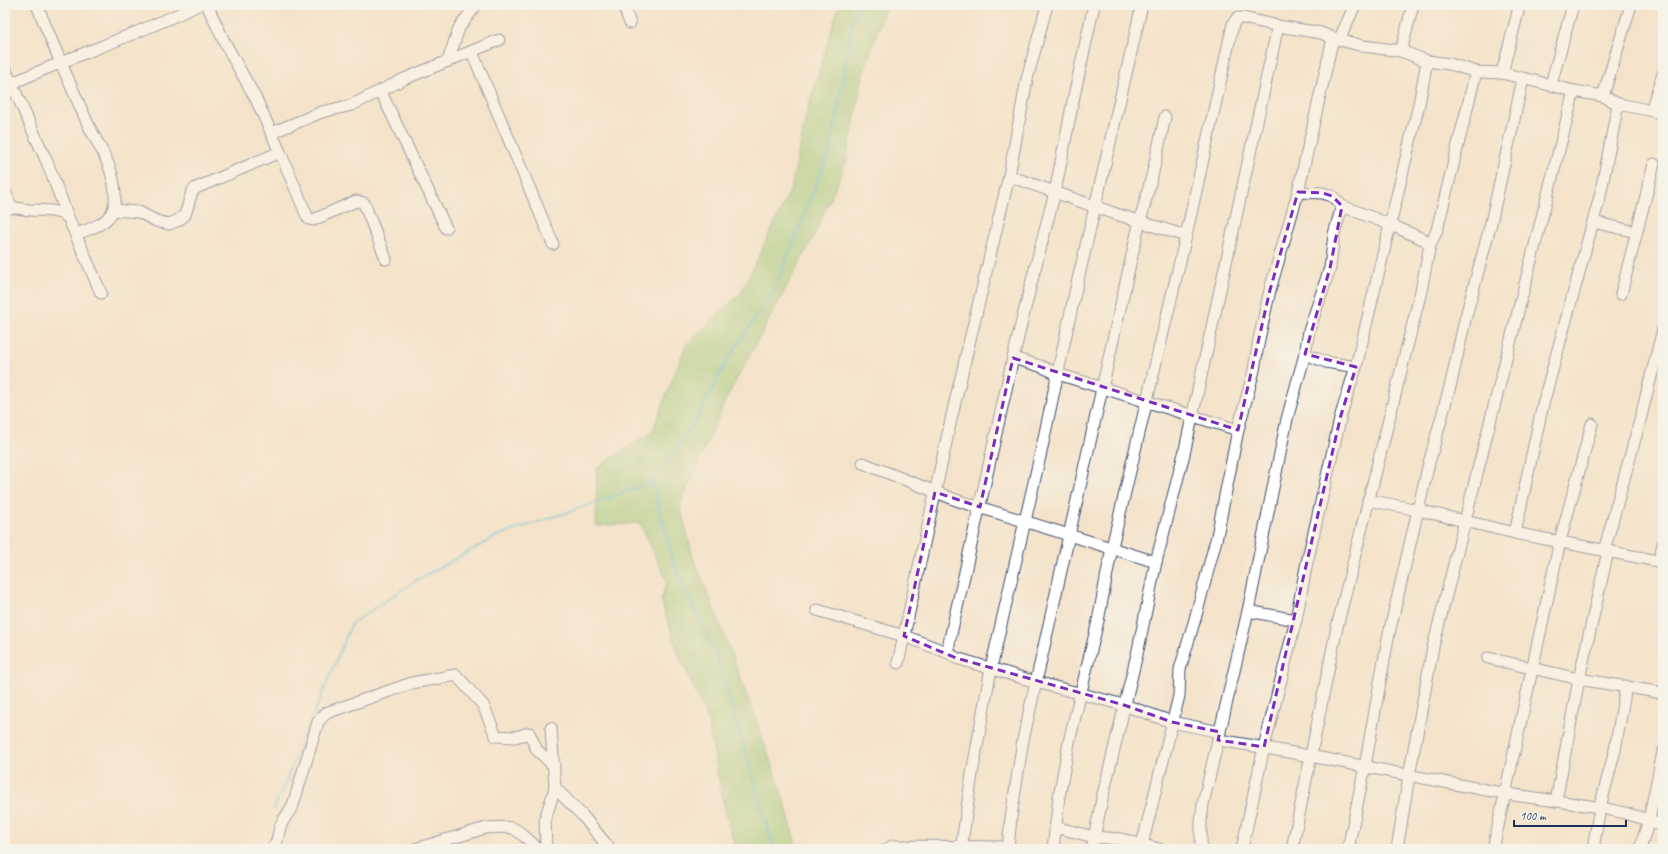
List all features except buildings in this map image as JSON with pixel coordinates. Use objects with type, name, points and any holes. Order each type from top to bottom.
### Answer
[{"type":"street","points":[[38,5],[60,62],[92,134],[110,168],[115,200],[113,210],[105,221],[76,234]]},
{"type":"street","points":[[8,84],[60,62],[108,45],[198,5]]},
{"type":"street","points":[[207,5],[225,43],[256,99],[309,219],[313,220],[356,201],[364,203],[386,259]]},
{"type":"street","points":[[448,61],[459,28],[476,5]]},
{"type":"street","points":[[623,5],[630,23]]},
{"type":"street","points":[[898,663],[968,347],[1009,176],[1027,79],[1047,5]]},
{"type":"street","points":[[949,653],[949,643],[1013,358],[1056,192],[1074,96],[1094,5]]},
{"type":"street","points":[[961,848],[991,668],[1142,5]]},
{"type":"street","points":[[1141,846],[1179,696],[1180,669],[1217,536],[1238,430],[1254,370],[1270,290],[1298,192],[1336,39],[1355,5]]},
{"type":"street","points":[[1401,51],[1413,5]]},
{"type":"street","points":[[1551,84],[1573,5]]},
{"type":"street","points":[[1603,96],[1631,5]]},
{"type":"street","points":[[1502,73],[1519,8]]},
{"type":"street","points":[[1053,849],[1059,797],[1069,742],[1098,621],[1112,547],[1148,402],[1175,276],[1186,236],[1233,24],[1238,18],[1243,18],[1278,26],[1321,33],[1336,39],[1363,46],[1401,51],[1427,61],[1450,64],[1476,72],[1502,73],[1523,79],[1551,84],[1574,91],[1603,96],[1618,104],[1663,113]]},
{"type":"street","points":[[1092,849],[1156,562],[1184,454],[1278,26]]},
{"type":"street","points":[[271,132],[322,112],[352,105],[381,92],[404,79],[499,40]]},
{"type":"street","points":[[472,52],[553,244]]},
{"type":"street","points":[[1242,849],[1264,747],[1296,620],[1341,415],[1356,367],[1389,224],[1419,104],[1427,61]]},
{"type":"street","points":[[5,69],[8,84],[58,191],[101,292]]},
{"type":"street","points":[[1292,849],[1337,627],[1421,291],[1430,245],[1437,230],[1476,72]]},
{"type":"street","points":[[1651,110],[1663,74]]},
{"type":"street","points":[[1348,849],[1365,766],[1388,638],[1418,510],[1490,227],[1523,79]]},
{"type":"street","points":[[1397,849],[1409,776],[1434,647],[1574,91]]},
{"type":"street","points":[[381,92],[446,228]]},
{"type":"street","points":[[1515,533],[1543,404],[1600,196],[1618,104]]},
{"type":"street","points":[[887,849],[892,846],[933,848],[1008,848],[1023,740],[1137,233],[1141,222],[1165,117]]},
{"type":"street","points":[[113,210],[139,212],[156,221],[166,224],[177,221],[185,215],[192,192],[196,188],[280,152]]},
{"type":"street","points":[[1621,294],[1654,164]]},
{"type":"street","points":[[1009,176],[1096,207],[1186,236]]},
{"type":"street","points":[[44,210],[52,204],[58,191]]},
{"type":"street","points":[[5,192],[8,208],[59,212],[68,217]]},
{"type":"street","points":[[1298,192],[1323,193],[1332,196],[1342,206],[1389,224],[1425,240],[1430,245]]},
{"type":"street","points":[[1201,849],[1201,821],[1203,804],[1248,612],[1287,419],[1315,310],[1330,268],[1334,234],[1342,206]]},
{"type":"street","points":[[1593,222],[1636,232]]},
{"type":"street","points":[[1556,801],[1579,679],[1606,551],[1663,329]]},
{"type":"street","points":[[1304,354],[1337,365],[1356,367]]},
{"type":"street","points":[[1013,358],[1191,417],[1238,430]]},
{"type":"street","points":[[1493,849],[1560,541],[1592,424]]},
{"type":"street","points":[[863,463],[935,492],[1025,522],[1112,547],[1156,562]]},
{"type":"street","points":[[1368,500],[1515,533],[1661,562],[1663,544]]},
{"type":"street","points":[[817,610],[904,636],[949,653],[956,658],[1036,682],[1124,705],[1172,722],[1219,736],[1264,747],[1505,794],[1600,807],[1649,820],[1663,826]]},
{"type":"street","points":[[1248,612],[1296,620]]},
{"type":"street","points":[[1488,658],[1579,679],[1663,693]]},
{"type":"street","points":[[272,849],[277,843],[280,827],[286,814],[293,805],[316,730],[322,717],[326,713],[342,706],[373,698],[412,683],[456,676],[483,705],[496,736],[515,737],[529,733],[537,750],[554,766]]},
{"type":"street","points":[[1593,849],[1600,807],[1614,750],[1626,686]]},
{"type":"street","points":[[546,849],[545,819],[555,788],[551,728]]},
{"type":"street","points":[[1640,849],[1649,820],[1663,752]]},
{"type":"street","points":[[555,788],[582,815],[610,849]]},
{"type":"street","points":[[1055,827],[1094,837],[1121,839],[1141,846],[1159,849]]},
{"type":"street","points":[[415,849],[486,828],[512,828],[534,844],[537,849]]},
{"type":"highlighted area","points":[[1298,192],[1323,193],[1332,196],[1342,206],[1330,268],[1305,354],[1356,367],[1341,415],[1264,747],[1218,740],[1220,732],[1172,722],[1124,705],[956,658],[904,636],[935,492],[980,507],[1013,358],[1238,430],[1270,290]]},
{"type":"green space","points":[[839,5],[886,5],[863,75],[846,163],[813,238],[726,399],[680,506],[693,557],[754,714],[785,803],[797,849],[735,849],[722,797],[708,720],[678,652],[661,600],[667,581],[640,523],[596,526],[597,468],[652,432],[686,345],[741,293],[791,189],[807,112]]},
{"type":"waterway","points":[[774,849],[718,660],[673,561],[652,482],[692,427],[728,359],[773,293],[831,148],[853,21],[860,5]]},
{"type":"waterway","points":[[274,809],[352,623],[417,580],[499,535],[598,502],[652,482]]}]
